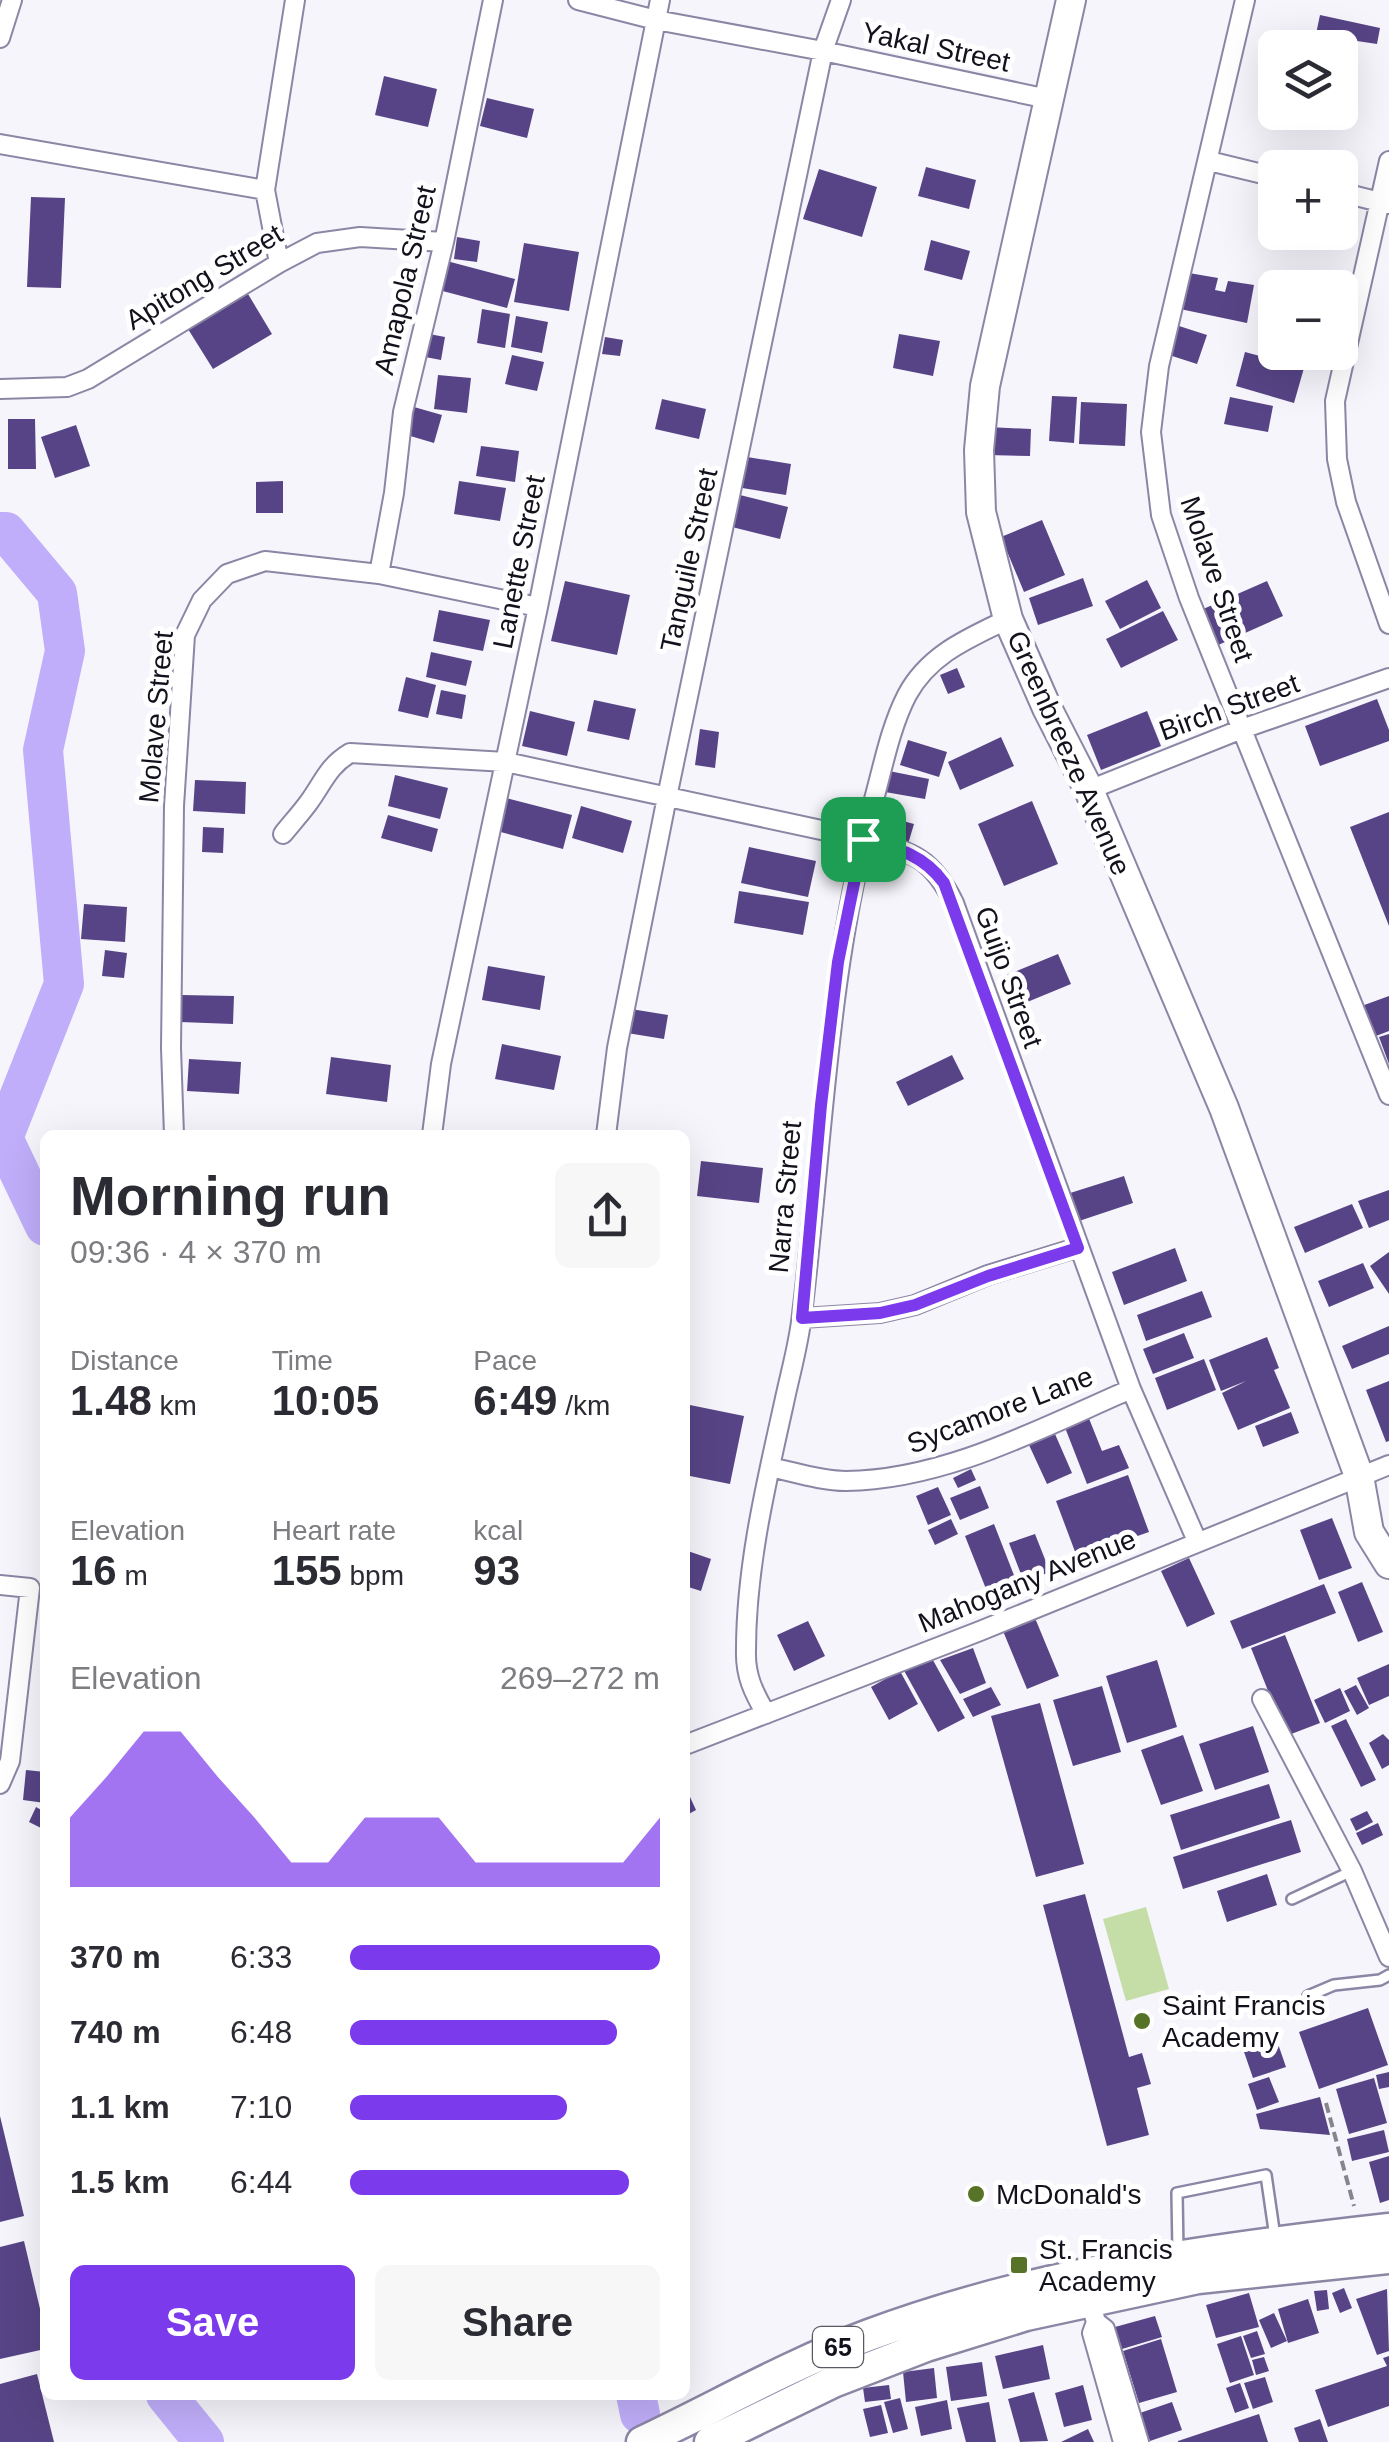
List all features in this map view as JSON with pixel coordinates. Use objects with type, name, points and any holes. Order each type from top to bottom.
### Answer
[{"type":"main road","name":"65","points":[[642,2442],[804,2362],[865,2336],[974,2300],[1089,2298],[1178,2255],[1389,2230]]},
{"type":"main road","name":"65","points":[[710,2442],[833,2382],[893,2358],[1089,2298],[1213,2275],[1389,2258]]},
{"type":"street","points":[[0,38],[12,0]]},
{"type":"street","points":[[279,263],[264,190],[295,0]]},
{"type":"street","name":"Amapola Street","points":[[379,574],[394,494],[403,412],[444,242],[493,0]]},
{"type":"street","name":"Yakal Street","points":[[578,0],[656,20],[1048,99]]},
{"type":"street","name":"Lanette Street","points":[[433,1130],[440,1064],[506,762],[660,0]]},
{"type":"street","name":"Tanguile Street","points":[[607,1130],[618,1048],[667,797],[823,51],[841,0]]},
{"type":"street","name":"Greenbreeze Avenue","points":[[1071,0],[986,386],[978,450],[982,512],[1008,619],[1046,708],[1089,790],[1224,1108],[1359,1476],[1369,1532],[1389,1564]]},
{"type":"street","name":"Molave Street","points":[[1245,0],[1159,366],[1151,432],[1161,514],[1189,598],[1389,1095]]},
{"type":"street","points":[[0,144],[264,190]]},
{"type":"street","points":[[1209,161],[1258,173]]},
{"type":"street","points":[[1389,161],[1384,203],[1335,401],[1337,459],[1346,502],[1389,624]]},
{"type":"street","points":[[1358,196],[1384,203]]},
{"type":"street","name":"Apitong Street","points":[[0,389],[68,388],[88,379],[318,243],[360,238],[444,242]]},
{"type":"street","name":"Molave Street","points":[[174,1130],[174,806],[186,635],[202,600],[227,574],[265,560],[379,574],[538,606]]},
{"type":"street","name":"Narra Street","points":[[766,1714],[748,1682],[746,1652],[752,1568],[802,1318],[838,962],[863,839],[892,732],[908,693],[933,660],[1008,619]]},
{"type":"street","name":"Birch Street","points":[[1089,790],[1389,678]]},
{"type":"street","name":"Guijo Street","points":[[282,834],[311,800],[336,761],[350,753],[506,762],[863,839],[918,856],[944,883],[1131,1389],[1197,1541]]},
{"type":"street","points":[[802,1318],[880,1313],[915,1305],[988,1276],[1078,1248]]},
{"type":"street","name":"Sycamore Lane","points":[[770,1467],[842,1481],[900,1476],[1013,1440],[1131,1389]]},
{"type":"street","name":"Mahogany Avenue","points":[[690,1743],[980,1631],[1389,1465]]},
{"type":"street","name":"Greenbreeze Avenue","points":[[1359,1476],[1389,1524]]},
{"type":"street","points":[[0,1585],[30,1588],[10,1761],[0,1784]]},
{"type":"street","points":[[1262,1699],[1352,1871],[1389,1957]]},
{"type":"street","points":[[1089,2298],[1092,2332],[1123,2442]]},
{"type":"street","points":[[1089,2298],[1105,2329],[1139,2442]]},
{"type":"lane","points":[[1292,1899],[1352,1871]]},
{"type":"lane","points":[[1308,1996],[1334,1985],[1380,1980],[1389,1975]]},
{"type":"lane","points":[[1178,2255],[1177,2193],[1266,2174],[1276,2243]]},
{"type":"path","points":[[1326,2103],[1357,2215]]},
{"type":"green space","points":[[1146,1907],[1169,1989],[1126,2001],[1103,1919]]},
{"type":"building","points":[[1320,15],[1380,28],[1377,44],[1358,41],[1358,30],[1317,30]]},
{"type":"building","points":[[384,76],[437,89],[428,127],[375,115]]},
{"type":"building","points":[[487,98],[534,109],[527,138],[480,126]]},
{"type":"building","points":[[926,167],[976,180],[969,209],[918,196]]},
{"type":"building","points":[[819,169],[877,187],[862,237],[803,219]]},
{"type":"building","points":[[31,197],[65,198],[61,288],[27,287]]},
{"type":"building","points":[[457,237],[480,241],[477,262],[454,259]]},
{"type":"building","points":[[931,240],[970,251],[962,280],[924,270]]},
{"type":"building","points":[[524,243],[579,252],[569,311],[514,302]]},
{"type":"building","points":[[443,260],[515,279],[507,308],[435,289]]},
{"type":"building","points":[[1189,273],[1218,278],[1215,290],[1225,292],[1228,281],[1254,285],[1247,323],[1180,309]]},
{"type":"building","points":[[248,294],[272,334],[213,369],[188,329]]},
{"type":"building","points":[[482,309],[510,314],[505,348],[477,343]]},
{"type":"building","points":[[516,316],[548,322],[542,353],[511,347]]},
{"type":"building","points":[[1176,325],[1207,335],[1197,364],[1166,354]]},
{"type":"building","points":[[424,333],[445,337],[441,360],[420,356]]},
{"type":"building","points":[[899,334],[940,341],[933,376],[893,368]]},
{"type":"building","points":[[605,337],[623,340],[620,356],[602,354]]},
{"type":"building","points":[[1245,352],[1258,356],[1258,370],[1303,370],[1294,403],[1236,386]]},
{"type":"building","points":[[512,355],[544,362],[537,391],[505,384]]},
{"type":"building","points":[[438,375],[471,378],[467,413],[434,409]]},
{"type":"building","points":[[1052,396],[1077,397],[1074,443],[1049,441]]},
{"type":"building","points":[[1230,397],[1273,406],[1268,432],[1224,424]]},
{"type":"building","points":[[662,399],[706,409],[699,439],[655,429]]},
{"type":"building","points":[[1081,402],[1127,404],[1125,446],[1079,444]]},
{"type":"building","points":[[414,407],[442,415],[434,443],[407,435]]},
{"type":"building","points":[[8,419],[35,419],[36,469],[8,469]]},
{"type":"building","points":[[76,425],[90,466],[55,478],[41,437]]},
{"type":"building","points":[[988,427],[1031,429],[1030,456],[987,455]]},
{"type":"building","points":[[481,446],[519,451],[515,482],[476,476]]},
{"type":"building","points":[[741,456],[791,464],[786,495],[736,487]]},
{"type":"building","points":[[283,481],[283,513],[256,513],[256,482]]},
{"type":"building","points":[[459,481],[506,488],[500,521],[454,514]]},
{"type":"building","points":[[736,494],[788,507],[780,539],[728,526]]},
{"type":"building","points":[[1042,520],[1065,575],[1024,592],[1001,537]]},
{"type":"building","points":[[1083,578],[1093,606],[1038,625],[1029,598]]},
{"type":"building","points":[[1147,580],[1161,608],[1120,629],[1105,601]]},
{"type":"building","points":[[565,581],[630,595],[617,655],[551,641]]},
{"type":"building","points":[[1267,581],[1283,616],[1216,646],[1201,610]]},
{"type":"building","points":[[439,610],[490,620],[483,651],[433,641]]},
{"type":"building","points":[[1163,611],[1178,640],[1121,668],[1106,639]]},
{"type":"building","points":[[431,652],[472,661],[466,686],[426,677]]},
{"type":"building","points":[[957,668],[965,687],[948,694],[940,675]]},
{"type":"building","points":[[406,677],[436,685],[428,718],[398,711]]},
{"type":"building","points":[[441,690],[466,695],[462,719],[436,714]]},
{"type":"building","points":[[1377,699],[1389,730],[1389,741],[1320,766],[1305,726]]},
{"type":"building","points":[[594,700],[636,709],[629,740],[587,731]]},
{"type":"building","points":[[530,711],[575,722],[567,756],[522,746]]},
{"type":"building","points":[[1147,711],[1161,746],[1101,770],[1087,735]]},
{"type":"building","points":[[700,729],[719,732],[715,768],[695,765]]},
{"type":"building","points":[[1001,737],[1014,766],[960,790],[948,762]]},
{"type":"building","points":[[908,740],[947,752],[939,777],[900,765]]},
{"type":"building","points":[[889,771],[929,779],[925,799],[885,792]]},
{"type":"building","points":[[395,775],[448,788],[440,819],[388,806]]},
{"type":"building","points":[[195,780],[246,782],[245,814],[193,811]]},
{"type":"building","points":[[506,798],[572,815],[563,849],[497,831]]},
{"type":"building","points":[[1032,801],[1058,864],[1004,886],[978,824]]},
{"type":"building","points":[[581,806],[632,821],[623,853],[572,838]]},
{"type":"building","points":[[1389,812],[1389,926],[1350,827]]},
{"type":"building","points":[[874,813],[914,824],[908,844],[869,833]]},
{"type":"building","points":[[388,815],[438,829],[432,852],[381,838]]},
{"type":"building","points":[[203,827],[224,828],[223,853],[202,852]]},
{"type":"building","points":[[749,847],[816,861],[808,897],[741,883]]},
{"type":"building","points":[[739,891],[809,902],[803,935],[734,923]]},
{"type":"building","points":[[84,904],[127,907],[125,942],[81,939]]},
{"type":"building","points":[[105,950],[127,953],[124,978],[102,976]]},
{"type":"building","points":[[1058,954],[1071,984],[1020,1005],[1007,975]]},
{"type":"building","points":[[488,966],[545,976],[540,1010],[482,1000]]},
{"type":"building","points":[[181,995],[234,996],[233,1024],[180,1022]]},
{"type":"building","points":[[1389,996],[1389,1031],[1368,1039],[1356,1008]]},
{"type":"building","points":[[631,1009],[668,1015],[664,1039],[627,1033]]},
{"type":"building","points":[[1389,1034],[1389,1064],[1379,1037]]},
{"type":"building","points":[[502,1044],[561,1056],[554,1090],[495,1079]]},
{"type":"building","points":[[952,1055],[964,1079],[908,1106],[896,1082]]},
{"type":"building","points":[[331,1057],[391,1065],[387,1102],[326,1094]]},
{"type":"building","points":[[189,1059],[241,1062],[239,1094],[187,1091]]},
{"type":"building","points":[[701,1161],[763,1168],[759,1203],[697,1196]]},
{"type":"building","points":[[1124,1176],[1133,1203],[1076,1222],[1067,1194]]},
{"type":"building","points":[[1389,1190],[1389,1220],[1369,1228],[1358,1201]]},
{"type":"building","points":[[1352,1204],[1363,1228],[1305,1253],[1294,1227]]},
{"type":"building","points":[[1175,1248],[1187,1281],[1124,1305],[1112,1272]]},
{"type":"building","points":[[1389,1252],[1389,1294],[1370,1266]]},
{"type":"building","points":[[1363,1263],[1374,1288],[1329,1307],[1318,1281]]},
{"type":"building","points":[[1202,1291],[1212,1317],[1146,1341],[1137,1315]]},
{"type":"building","points":[[1389,1326],[1389,1354],[1352,1369],[1342,1346]]},
{"type":"building","points":[[1184,1333],[1194,1358],[1153,1374],[1143,1349]]},
{"type":"building","points":[[1267,1337],[1279,1368],[1274,1370],[1290,1408],[1238,1430],[1222,1393],[1246,1381],[1221,1391],[1209,1360]]},
{"type":"building","points":[[1204,1359],[1216,1390],[1167,1410],[1155,1378]]},
{"type":"building","points":[[1389,1381],[1389,1441],[1386,1442],[1366,1390]]},
{"type":"building","points":[[690,1405],[744,1416],[730,1484],[690,1476]]},
{"type":"building","points":[[1291,1412],[1299,1433],[1263,1447],[1255,1426]]},
{"type":"building","points":[[1088,1416],[1102,1451],[1119,1445],[1129,1468],[1087,1484],[1064,1425]]},
{"type":"building","points":[[1055,1434],[1072,1473],[1047,1484],[1029,1445]]},
{"type":"building","points":[[971,1469],[976,1480],[958,1488],[953,1478]]},
{"type":"building","points":[[1128,1475],[1149,1532],[1077,1557],[1056,1501]]},
{"type":"building","points":[[980,1486],[989,1508],[960,1520],[950,1498]]},
{"type":"building","points":[[938,1487],[951,1515],[928,1525],[916,1496]]},
{"type":"building","points":[[1332,1518],[1352,1568],[1319,1580],[1300,1530]]},
{"type":"building","points":[[951,1519],[958,1534],[935,1545],[928,1530]]},
{"type":"building","points":[[994,1524],[1019,1588],[990,1599],[965,1536]]},
{"type":"building","points":[[1035,1534],[1050,1572],[1024,1582],[1009,1543]]},
{"type":"building","points":[[690,1552],[711,1559],[701,1591],[690,1588]]},
{"type":"building","points":[[1189,1558],[1215,1614],[1187,1627],[1161,1571]]},
{"type":"building","points":[[1362,1582],[1383,1632],[1358,1642],[1338,1592]]},
{"type":"building","points":[[1324,1584],[1336,1613],[1242,1649],[1230,1621]]},
{"type":"building","points":[[1035,1618],[1059,1676],[1027,1689],[1003,1631]]},
{"type":"building","points":[[808,1621],[825,1656],[794,1671],[777,1635]]},
{"type":"building","points":[[1285,1635],[1320,1723],[1286,1736],[1251,1648]]},
{"type":"building","points":[[973,1648],[986,1683],[960,1694],[940,1660]]},
{"type":"building","points":[[929,1653],[965,1718],[938,1732],[902,1667]]},
{"type":"building","points":[[1157,1660],[1177,1727],[1127,1743],[1106,1676]]},
{"type":"building","points":[[1389,1664],[1389,1696],[1369,1705],[1357,1678]]},
{"type":"building","points":[[900,1671],[918,1704],[889,1720],[871,1687]]},
{"type":"building","points":[[1356,1685],[1369,1708],[1357,1715],[1344,1691]]},
{"type":"building","points":[[1102,1686],[1121,1752],[1073,1766],[1053,1700]]},
{"type":"building","points":[[991,1687],[1001,1705],[973,1717],[963,1699]]},
{"type":"building","points":[[1340,1688],[1350,1711],[1325,1723],[1314,1700]]},
{"type":"building","points":[[1040,1703],[1084,1864],[1036,1877],[991,1716]]},
{"type":"building","points":[[1346,1719],[1376,1780],[1361,1787],[1331,1726]]},
{"type":"building","points":[[1253,1726],[1269,1772],[1215,1790],[1199,1744]]},
{"type":"building","points":[[1383,1734],[1389,1740],[1389,1765],[1382,1769],[1369,1743]]},
{"type":"building","points":[[1183,1735],[1203,1791],[1161,1805],[1141,1750]]},
{"type":"building","points":[[26,1770],[40,1771],[40,1802],[23,1800]]},
{"type":"building","points":[[1269,1784],[1280,1818],[1181,1850],[1170,1815]]},
{"type":"building","points":[[36,1807],[40,1809],[40,1828],[29,1822]]},
{"type":"building","points":[[1367,1811],[1373,1822],[1356,1831],[1350,1819]]},
{"type":"building","points":[[1291,1820],[1301,1852],[1183,1889],[1173,1857]]},
{"type":"building","points":[[1378,1823],[1383,1835],[1362,1845],[1356,1833]]},
{"type":"building","points":[[1267,1874],[1277,1905],[1227,1922],[1217,1891]]},
{"type":"building","points":[[1085,1894],[1129,2057],[1142,2053],[1151,2084],[1137,2088],[1149,2135],[1107,2146],[1043,1905]]},
{"type":"building","points":[[1368,2008],[1388,2065],[1319,2089],[1299,2032]]},
{"type":"building","points":[[1276,2038],[1286,2067],[1253,2078],[1243,2049]]},
{"type":"building","points":[[1389,2072],[1389,2087],[1379,2089],[1376,2075]]},
{"type":"building","points":[[1269,2077],[1279,2102],[1257,2110],[1248,2084]]},
{"type":"building","points":[[1374,2078],[1387,2123],[1349,2134],[1336,2089]]},
{"type":"building","points":[[1320,2097],[1330,2135],[1260,2129],[1256,2114]]},
{"type":"building","points":[[0,2116],[24,2216],[0,2222]]},
{"type":"building","points":[[1384,2130],[1389,2152],[1352,2161],[1347,2139]]},
{"type":"building","points":[[1389,2156],[1389,2200],[1380,2203],[1369,2162]]},
{"type":"building","points":[[24,2241],[40,2309],[40,2350],[0,2359],[0,2247]]},
{"type":"building","points":[[1344,2288],[1352,2308],[1340,2313],[1332,2293]]},
{"type":"building","points":[[1387,2289],[1389,2351],[1377,2355],[1356,2299]]},
{"type":"building","points":[[1327,2290],[1329,2309],[1317,2311],[1314,2291]]},
{"type":"building","points":[[1249,2293],[1259,2327],[1216,2338],[1206,2305]]},
{"type":"building","points":[[1308,2299],[1319,2333],[1288,2343],[1278,2309]]},
{"type":"building","points":[[1274,2313],[1287,2341],[1271,2348],[1259,2320]]},
{"type":"building","points":[[1155,2316],[1162,2337],[1122,2349],[1115,2327]]},
{"type":"building","points":[[1257,2331],[1265,2354],[1251,2358],[1243,2336]]},
{"type":"building","points":[[1241,2336],[1254,2375],[1230,2383],[1217,2344]]},
{"type":"building","points":[[1161,2339],[1177,2392],[1139,2403],[1123,2351]]},
{"type":"building","points":[[1043,2345],[1050,2379],[1003,2389],[995,2356]]},
{"type":"building","points":[[1389,2356],[1389,2406],[1328,2427],[1315,2390],[1387,2366],[1383,2358]]},
{"type":"building","points":[[1264,2357],[1269,2371],[1256,2375],[1252,2360]]},
{"type":"building","points":[[982,2362],[987,2396],[951,2401],[946,2367]]},
{"type":"building","points":[[934,2368],[937,2398],[906,2402],[903,2372]]},
{"type":"building","points":[[37,2374],[40,2400],[44,2400],[54,2442],[0,2442],[0,2384]]},
{"type":"building","points":[[1265,2377],[1273,2402],[1253,2409],[1244,2383]]},
{"type":"building","points":[[1240,2383],[1249,2408],[1235,2413],[1226,2388]]},
{"type":"building","points":[[889,2385],[891,2399],[865,2402],[863,2388]]},
{"type":"building","points":[[1083,2385],[1092,2420],[1064,2427],[1055,2393]]},
{"type":"building","points":[[1034,2392],[1048,2441],[1020,2442],[1008,2399]]},
{"type":"building","points":[[900,2398],[908,2429],[893,2433],[884,2402]]},
{"type":"building","points":[[947,2400],[952,2429],[921,2436],[915,2407]]},
{"type":"building","points":[[989,2402],[996,2442],[966,2442],[957,2408]]},
{"type":"building","points":[[1172,2402],[1182,2430],[1150,2441],[1140,2413]]},
{"type":"building","points":[[881,2405],[888,2433],[870,2437],[863,2409]]},
{"type":"building","points":[[1259,2414],[1268,2442],[1178,2442],[1178,2441]]},
{"type":"building","points":[[1320,2419],[1328,2442],[1299,2442],[1294,2428]]},
{"type":"building","points":[[1088,2429],[1094,2442],[1061,2442]]},
{"type":"waterway","points":[[0,532],[6,532],[57,593],[65,651],[43,750],[64,984],[3,1138],[40,1216]]},
{"type":"waterway","points":[[170,2400],[204,2442]]},
{"type":"waterway","points":[[637,2400],[640,2414]]},
{"type":"place","name":"Saint Francis Academy","points":[[1142,2021]]},
{"type":"place","name":"McDonald's","points":[[976,2194]]},
{"type":"place","name":"St. Francis Academy","points":[[1019,2265]]},
{"type":"route","points":[[863,839],[918,856],[944,883],[1078,1248],[988,1276],[915,1305],[880,1313],[802,1318],[838,962],[863,839]]}]
